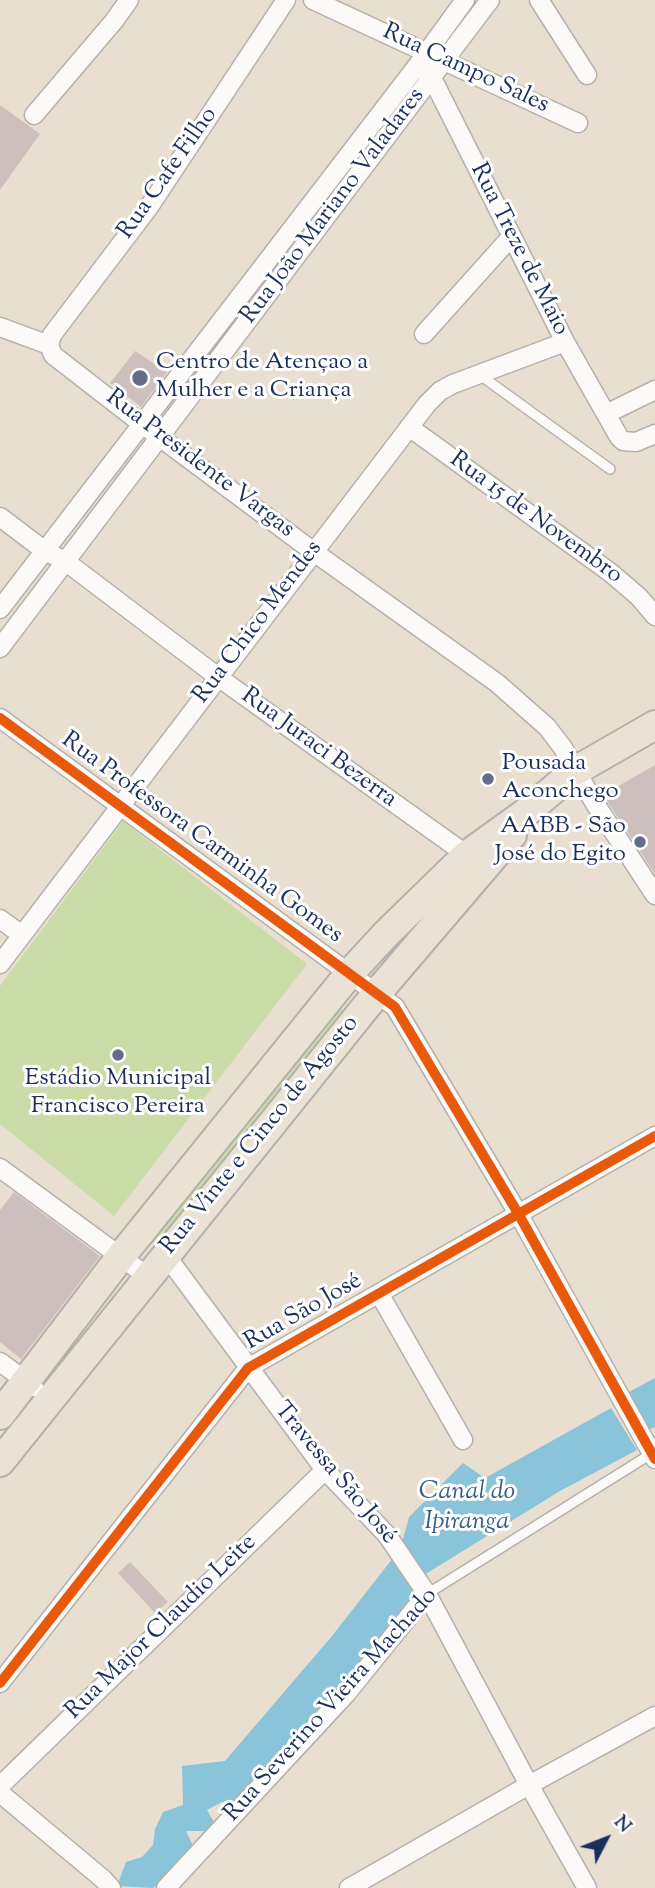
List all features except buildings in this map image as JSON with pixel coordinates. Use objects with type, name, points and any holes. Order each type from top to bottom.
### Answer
[{"type":"main road","points":[[524,814],[575,771],[655,725]]},
{"type":"main road","name":"Rua Vinte e Cinco de Agosto","points":[[0,1415],[122,1255],[349,974],[467,855],[524,814]]},
{"type":"main road","name":"Rua Vinte e Cinco de Agosto","points":[[0,1462],[377,993],[506,842],[524,814]]},
{"type":"street","points":[[34,115],[129,0]]},
{"type":"street","name":"Rua Cafe Filho","points":[[49,345],[52,335],[149,207],[286,0]]},
{"type":"street","name":"Rua Campo Sales","points":[[313,0],[422,58],[445,60],[578,123]]},
{"type":"street","name":"Rua João Mariano Valadares","points":[[0,609],[465,0]]},
{"type":"street","name":"Rua João Mariano Valadares","points":[[0,648],[490,0]]},
{"type":"street","points":[[538,0],[587,75]]},
{"type":"street","name":"Rua Treze de Maio","points":[[422,58],[565,342],[619,437],[623,441],[636,442],[655,434]]},
{"type":"street","points":[[424,334],[511,237]]},
{"type":"street","points":[[0,327],[49,345]]},
{"type":"street","name":"Rua Chico Mendes","points":[[0,964],[409,427],[440,391],[565,342]]},
{"type":"street","name":"Rua Presidente Vargas","points":[[49,345],[53,355],[142,424],[314,552],[498,683],[547,727],[563,748],[655,895]]},
{"type":"street","points":[[606,414],[655,390]]},
{"type":"street","name":"Rua 15 de Novembro","points":[[409,427],[611,573],[639,597],[655,617]]},
{"type":"street","name":"Rua Juraci Bezerra","points":[[0,517],[45,551],[65,561],[218,677],[467,855]]},
{"type":"street","name":"Rua Professora Carminha Gomes","points":[[0,718],[395,1007],[519,1215],[654,1454]]},
{"type":"street","points":[[0,919],[22,935]]},
{"type":"street","name":"Rua São José","points":[[0,1683],[248,1368],[519,1215],[652,1144]]},
{"type":"street","points":[[0,1168],[122,1255],[147,1276]]},
{"type":"street","name":"Travessa São José","points":[[165,1254],[324,1470],[367,1512],[416,1577],[587,1888]]},
{"type":"street","points":[[380,1295],[463,1440]]},
{"type":"street","points":[[0,1362],[50,1399]]},
{"type":"street","name":"Rua Major Claudio Leite","points":[[0,1786],[324,1470]]},
{"type":"street","name":"Rua Severino Vieira Machado","points":[[166,1888],[346,1694],[427,1594]]},
{"type":"street","points":[[349,1888],[655,1716]]},
{"type":"street","points":[[0,1793],[103,1885]]},
{"type":"lane","points":[[481,374],[610,469]]},
{"type":"lane","name":"Rua Severino Vieira Machado","points":[[427,1594],[654,1454]]},
{"type":"green space","name":"Estádio Municipal Francisco Pereira","points":[[123,821],[307,964],[114,1216],[0,1124],[0,986]]},
{"type":"green space","points":[[342,1008],[344,1015],[158,1246],[154,1244],[151,1241],[333,1011]]},
{"type":"water","points":[[655,1378],[655,1427],[641,1433],[627,1393]]},
{"type":"water","name":"Canal do Ipiranga","points":[[611,1408],[637,1450],[560,1491],[424,1575],[402,1543],[409,1517],[463,1463],[485,1478]]},
{"type":"water","name":"Canal do Ipiranga","points":[[393,1558],[417,1598],[359,1668],[248,1786],[236,1804],[222,1802],[207,1810],[215,1824],[208,1831],[186,1831],[194,1848],[175,1870],[153,1888],[117,1886],[126,1862],[142,1857],[153,1845],[155,1829],[163,1812],[183,1805],[182,1766],[225,1761],[332,1636]]},
{"type":"cycle path","points":[[0,718],[395,1007],[519,1215],[655,1459]]},
{"type":"cycle path","points":[[0,1683],[248,1368],[655,1136]]},
{"type":"place","name":"Centro de Atençao a Mulher e a Criança","points":[[140,378]]},
{"type":"place","name":"Pousada Aconchego","points":[[488,779]]},
{"type":"place","name":"AABB - São José do Egito","points":[[640,842]]},
{"type":"place","name":"Estádio Municipal Francisco Pereira","points":[[118,1055]]}]
